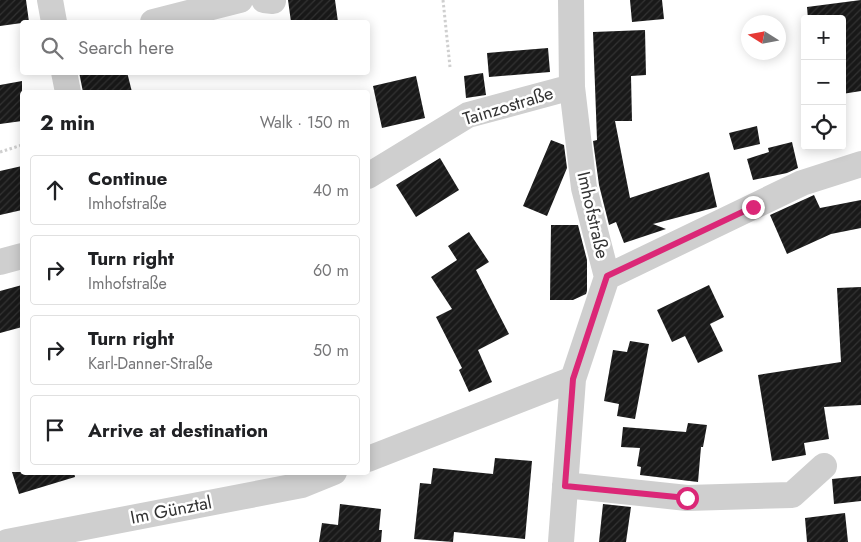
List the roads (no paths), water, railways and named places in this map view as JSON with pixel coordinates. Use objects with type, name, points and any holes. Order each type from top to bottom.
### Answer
[{"type":"street","points":[[50,0],[54,20]]},
{"type":"street","points":[[161,20],[240,0]]},
{"type":"street","name":"Imhofstraße","points":[[561,542],[573,379],[607,276],[584,188],[572,86],[571,0]]},
{"type":"street","points":[[65,75],[68,90]]},
{"type":"street","name":"Tainzostraße","points":[[370,175],[468,115],[572,86]]},
{"type":"street","points":[[607,276],[802,184],[861,164]]},
{"type":"street","points":[[0,262],[20,257]]},
{"type":"street","points":[[370,458],[573,379]]},
{"type":"street","points":[[565,486],[687,498],[792,495],[814,474]]},
{"type":"street","name":"Im Günztal","points":[[7,542],[302,485],[327,475]]}]
